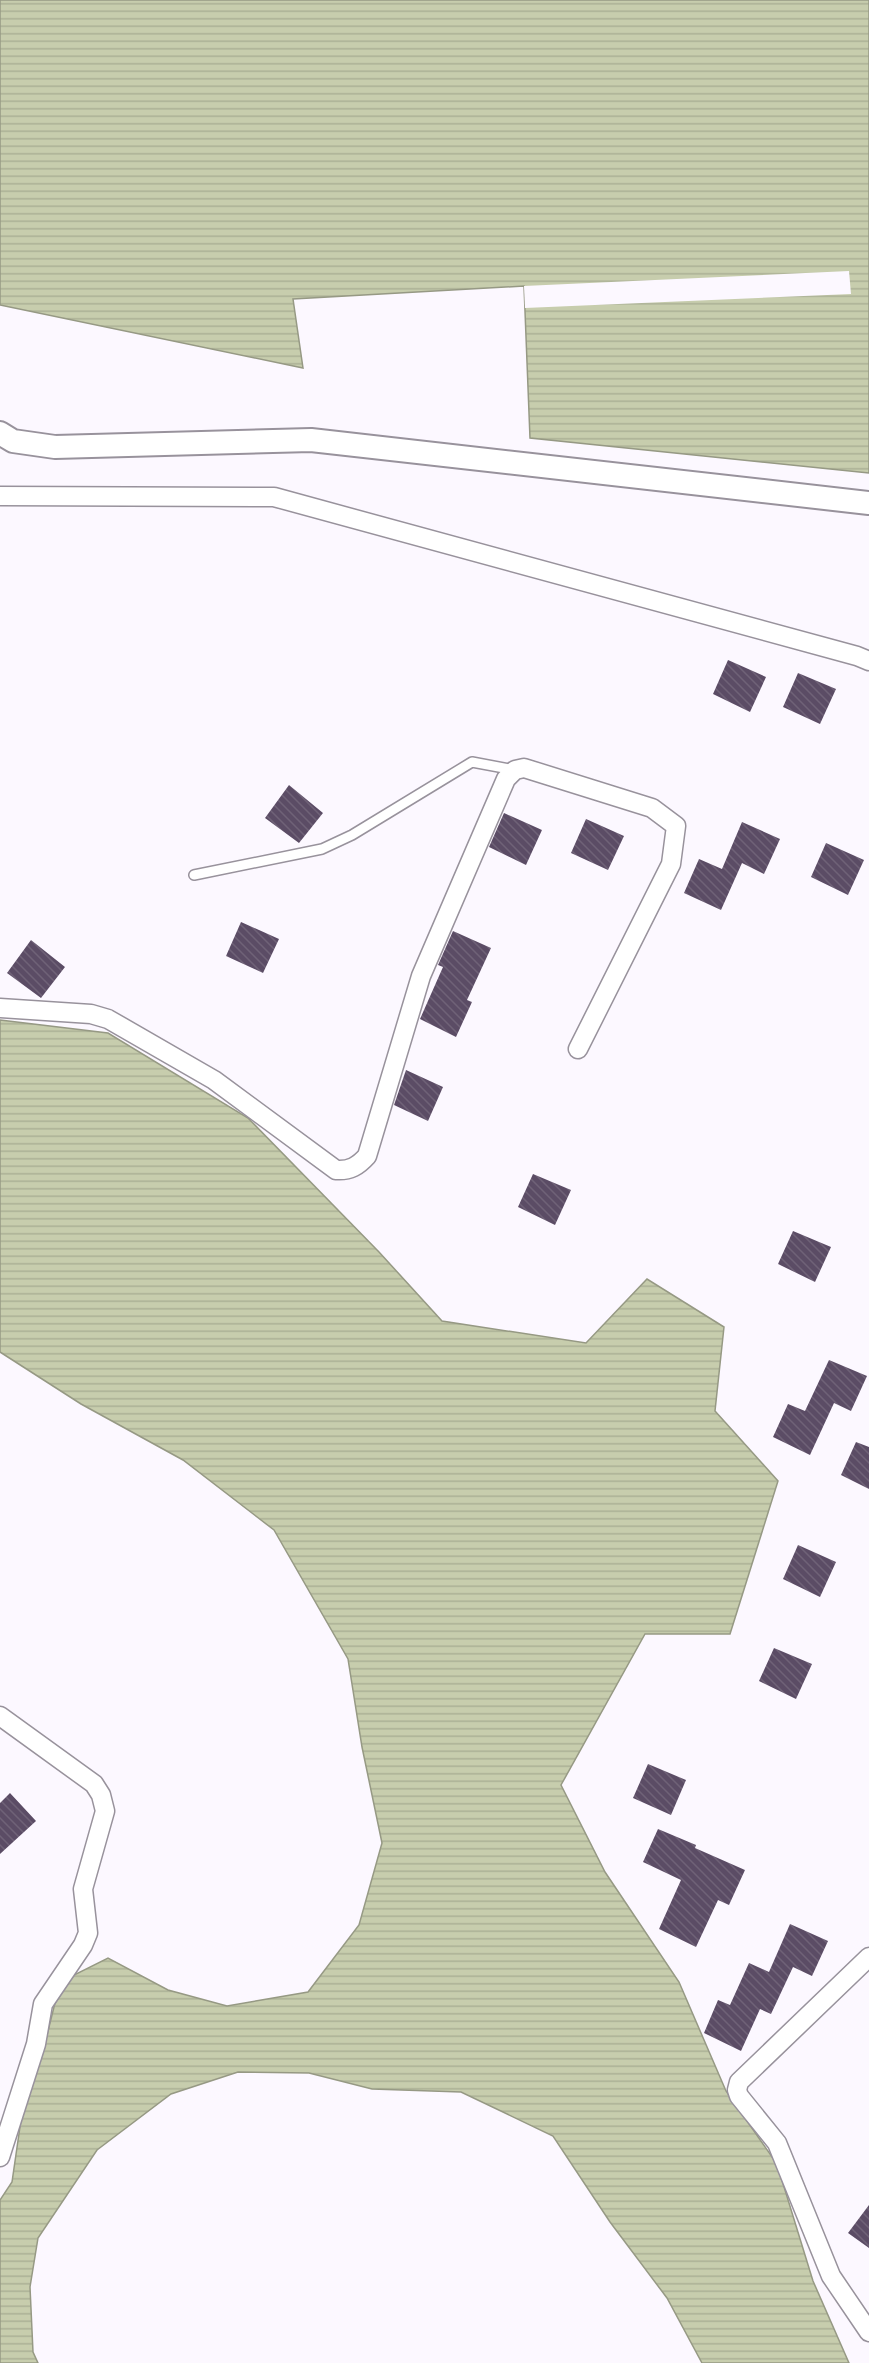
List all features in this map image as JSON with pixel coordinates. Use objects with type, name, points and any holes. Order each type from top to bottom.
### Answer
[{"type":"street","points":[[7,437],[55,447],[311,440],[869,503]]},
{"type":"street","points":[[0,496],[274,497],[869,661]]},
{"type":"street","points":[[0,1008],[91,1014],[108,1019],[214,1080],[336,1170],[346,1171],[359,1165],[367,1156],[421,976],[506,779],[515,770],[524,768],[652,808],[676,826],[671,864],[578,1049]]},
{"type":"street","points":[[0,1716],[94,1784],[101,1795],[105,1811],[83,1889],[88,1933],[83,1945],[43,2004],[36,2044],[0,2157]]},
{"type":"street","points":[[869,1957],[739,2082],[737,2091],[738,2096],[777,2143],[831,2276],[869,2332]]},
{"type":"lane","points":[[194,876],[322,849],[352,835],[472,762],[515,770]]},
{"type":"shaded area","points":[[0,0],[869,0],[869,473],[530,438],[524,286],[293,299],[303,368],[0,305]]},
{"type":"shaded area","points":[[0,1020],[108,1033],[248,1118],[379,1252],[442,1321],[586,1343],[647,1279],[724,1327],[715,1411],[778,1481],[730,1634],[645,1634],[561,1785],[605,1872],[679,1982],[726,2091],[777,2164],[813,2281],[849,2363],[702,2363],[667,2298],[610,2222],[553,2136],[461,2092],[372,2089],[309,2073],[238,2072],[171,2094],[97,2150],[38,2238],[30,2287],[33,2352],[38,2363],[0,2363],[0,2200],[12,2182],[22,2113],[43,2051],[55,2003],[72,1976],[108,1958],[168,1990],[227,2006],[308,1992],[359,1925],[382,1843],[362,1747],[348,1659],[274,1530],[183,1460],[81,1404],[0,1352]]},
{"type":"pier","points":[[849,271],[851,294],[525,308],[524,286]]},
{"type":"building","points":[[728,660],[766,677],[750,712],[713,694]]},
{"type":"building","points":[[798,673],[836,689],[820,724],[783,707]]},
{"type":"building","points":[[289,785],[323,813],[299,843],[265,818]]},
{"type":"building","points":[[504,813],[542,830],[526,865],[489,847]]},
{"type":"building","points":[[586,819],[624,836],[608,870],[571,853]]},
{"type":"building","points":[[742,822],[780,839],[764,874],[742,863],[721,910],[684,893],[699,859],[722,869]]},
{"type":"building","points":[[826,843],[864,860],[848,895],[811,877]]},
{"type":"building","points":[[241,922],[279,939],[263,973],[226,956]]},
{"type":"building","points":[[453,931],[491,948],[467,1000],[472,1002],[456,1037],[420,1019],[443,967],[438,965]]},
{"type":"building","points":[[31,940],[65,967],[41,998],[7,973]]},
{"type":"building","points":[[406,1070],[443,1087],[428,1121],[394,1105]]},
{"type":"building","points":[[533,1174],[571,1190],[555,1225],[518,1207]]},
{"type":"building","points":[[793,1231],[831,1247],[815,1282],[778,1264]]},
{"type":"building","points":[[829,1360],[867,1376],[851,1411],[834,1403],[810,1455],[773,1437],[788,1404],[805,1411]]},
{"type":"building","points":[[856,1442],[869,1447],[869,1489],[841,1475]]},
{"type":"building","points":[[798,1545],[836,1562],[820,1597],[783,1579]]},
{"type":"building","points":[[774,1648],[812,1664],[796,1699],[759,1681]]},
{"type":"building","points":[[648,1764],[686,1780],[671,1815],[633,1798]]},
{"type":"building","points":[[10,1793],[36,1821],[0,1854],[0,1803]]},
{"type":"building","points":[[658,1829],[745,1870],[729,1905],[718,1900],[696,1947],[659,1929],[681,1880],[643,1862]]},
{"type":"building","points":[[790,1924],[828,1941],[812,1976],[793,1967],[771,2014],[760,2009],[741,2051],[704,2033],[718,2000],[730,2005],[749,1963],[769,1972]]},
{"type":"building","points":[[869,2205],[869,2248],[848,2233]]}]
